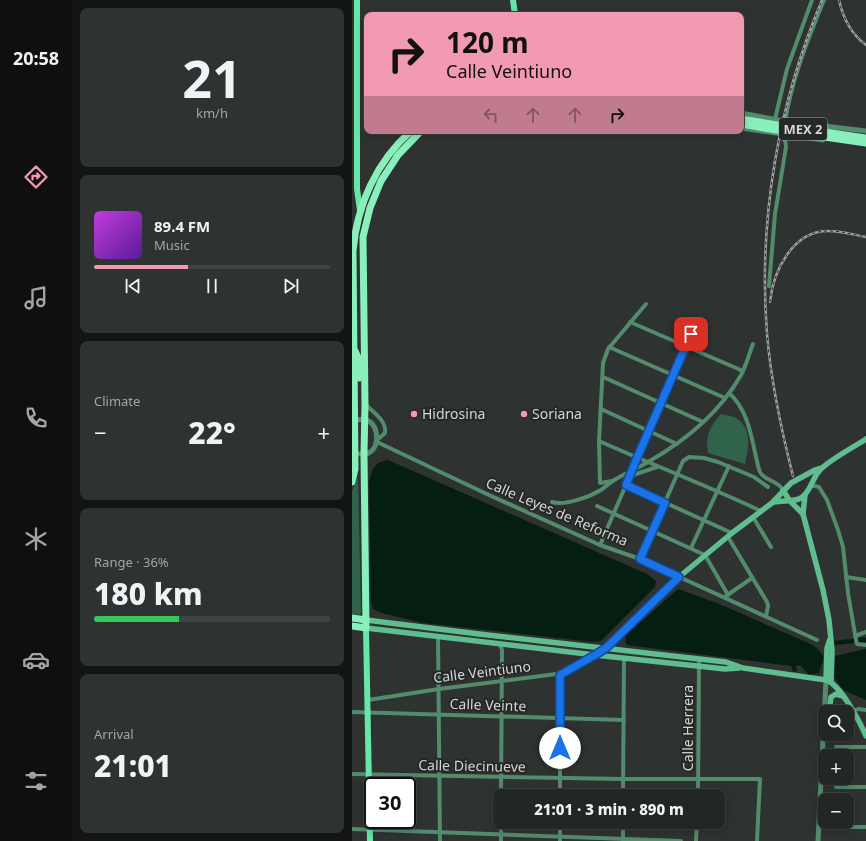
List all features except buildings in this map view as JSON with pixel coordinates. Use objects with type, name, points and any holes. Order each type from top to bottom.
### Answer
[{"type":"highway","name":"MEX 2","points":[[744,120],[866,138]]},
{"type":"highway","name":"MEX 2","points":[[744,125],[866,143]]},
{"type":"highway","points":[[353,480],[355,469],[353,251],[356,226],[370,186],[380,168],[398,144],[408,134]]},
{"type":"highway","points":[[352,626],[366,628],[364,237],[370,208],[379,185],[391,164],[403,148],[418,134]]},
{"type":"highway","points":[[354,310],[364,310]]},
{"type":"highway","points":[[354,349],[359,360],[359,396],[365,402]]},
{"type":"highway","points":[[352,618],[366,620]]},
{"type":"main road","points":[[357,0],[354,102],[357,188],[360,211]]},
{"type":"main road","points":[[513,0],[515,12]]},
{"type":"main road","points":[[595,655],[606,648],[679,577],[730,535],[774,502],[783,490],[791,483],[821,468],[866,439]]},
{"type":"main road","points":[[774,502],[796,500],[808,492],[815,475],[821,468]]},
{"type":"main road","points":[[801,478],[810,485]]},
{"type":"main road","points":[[783,490],[789,500],[803,514]]},
{"type":"main road","points":[[805,494],[803,514],[824,590],[829,620],[832,650],[828,681]]},
{"type":"main road","points":[[366,620],[726,662],[743,668],[828,681],[843,696],[849,705]]},
{"type":"main road","points":[[370,841],[366,628],[726,669],[743,668]]},
{"type":"main road","points":[[614,640],[615,646],[619,649]]},
{"type":"main road","points":[[830,705],[830,700],[833,695],[838,694],[843,696]]},
{"type":"main road","points":[[854,713],[866,736]]},
{"type":"street","points":[[775,119],[788,68],[812,0]]},
{"type":"street","points":[[769,286],[775,214],[786,147],[786,140],[783,135],[785,121],[789,101],[803,56],[824,0]]},
{"type":"street","points":[[744,114],[785,121],[866,132]]},
{"type":"street","points":[[750,130],[759,128],[761,119],[758,116]]},
{"type":"street","points":[[801,137],[794,135],[793,128],[796,124],[803,123]]},
{"type":"street","points":[[744,129],[866,146]]},
{"type":"street","points":[[612,481],[600,483],[599,441],[603,363],[609,347],[646,304]]},
{"type":"street","points":[[630,322],[743,371]]},
{"type":"street","points":[[600,545],[696,323]]},
{"type":"street","points":[[552,502],[557,504],[580,500],[647,463],[677,444],[703,422],[725,398],[743,371],[753,344]]},
{"type":"street","points":[[609,347],[725,398]]},
{"type":"street","points":[[603,377],[703,422]]},
{"type":"street","points":[[728,393],[736,400],[748,424],[760,473],[779,484],[783,490]]},
{"type":"street","points":[[354,453],[364,454],[371,451],[377,441],[385,433],[386,427],[383,422],[365,402]]},
{"type":"street","points":[[601,410],[677,444]]},
{"type":"street","points":[[354,422],[365,420],[369,422],[376,428],[377,441]]},
{"type":"street","name":"Calle Leyes de Reforma","points":[[377,441],[489,495],[600,545],[640,559],[817,640]]},
{"type":"street","points":[[599,441],[647,463],[718,491],[761,511]]},
{"type":"street","points":[[640,559],[683,461],[689,457],[704,458],[754,476],[768,487]]},
{"type":"street","points":[[630,476],[657,467]]},
{"type":"street","points":[[691,548],[728,467]]},
{"type":"street","points":[[754,476],[760,473]]},
{"type":"street","points":[[626,485],[705,520],[730,535],[768,606],[766,616]]},
{"type":"street","points":[[810,485],[819,487],[827,500],[843,547],[855,636],[858,644],[866,646]]},
{"type":"street","points":[[597,506],[705,555],[728,595]]},
{"type":"street","points":[[753,517],[771,547]]},
{"type":"street","points":[[846,577],[866,580]]},
{"type":"street","points":[[723,598],[752,578]]},
{"type":"street","points":[[855,636],[866,632]]},
{"type":"street","points":[[438,636],[440,841]]},
{"type":"street","points":[[500,644],[502,650],[501,789]]},
{"type":"street","name":"Calle Veintiuno","points":[[368,700],[439,689],[556,674],[560,675],[595,655]]},
{"type":"street","points":[[623,789],[624,658]]},
{"type":"street","name":"Calle Herrera","points":[[698,789],[699,660]]},
{"type":"street","points":[[560,675],[560,789]]},
{"type":"street","points":[[826,705],[828,681]]},
{"type":"street","points":[[854,711],[866,710]]},
{"type":"street","name":"Calle Veinte","points":[[352,712],[624,720]]},
{"type":"street","points":[[818,841],[823,741]]},
{"type":"street","points":[[836,747],[866,747]]},
{"type":"street","name":"Calle Diecinueve","points":[[352,774],[623,780],[760,780],[757,841]]},
{"type":"street","points":[[836,787],[866,787]]},
{"type":"street","points":[[854,827],[866,827]]},
{"type":"street","points":[[352,829],[440,832],[560,839],[681,841]]},
{"type":"street","points":[[501,829],[501,841]]},
{"type":"street","points":[[623,829],[623,840]]},
{"type":"street","points":[[696,841],[697,829]]},
{"type":"green space","points":[[721,414],[734,417],[740,421],[747,432],[748,451],[745,464],[708,453],[707,441],[709,432]]},
{"type":"green space","points":[[358,477],[360,615],[352,614],[352,491]]},
{"type":"shaded area","points":[[388,460],[647,574],[656,581],[655,587],[601,641],[593,642],[423,623],[381,613],[373,609],[371,602],[369,481],[375,466],[380,462]]},
{"type":"shaded area","points":[[678,589],[717,603],[813,645],[821,652],[823,658],[819,673],[809,675],[800,665],[796,666],[797,671],[793,672],[791,666],[627,645],[625,641],[626,635]]},
{"type":"shaded area","points":[[866,649],[866,700],[843,690],[834,677],[835,656]]},
{"type":"waterway","points":[[860,640],[866,640]]},
{"type":"waterway","points":[[834,643],[853,641]]},
{"type":"railway","points":[[793,476],[784,441],[771,370],[767,334],[765,291],[766,248],[769,206],[783,121],[794,80],[822,0]]},
{"type":"railway","points":[[839,0],[848,25],[856,36],[866,45]]},
{"type":"railway","points":[[770,302],[775,278],[780,266],[787,254],[805,237],[816,232],[829,231],[843,232],[866,237]]},
{"type":"place","name":"Hidrosina","points":[[414,414]]},
{"type":"place","name":"Soriana","points":[[524,414]]},
{"type":"route","points":[[560,748],[560,675],[606,648],[679,577],[640,559],[665,503],[626,485],[691,334]]}]
